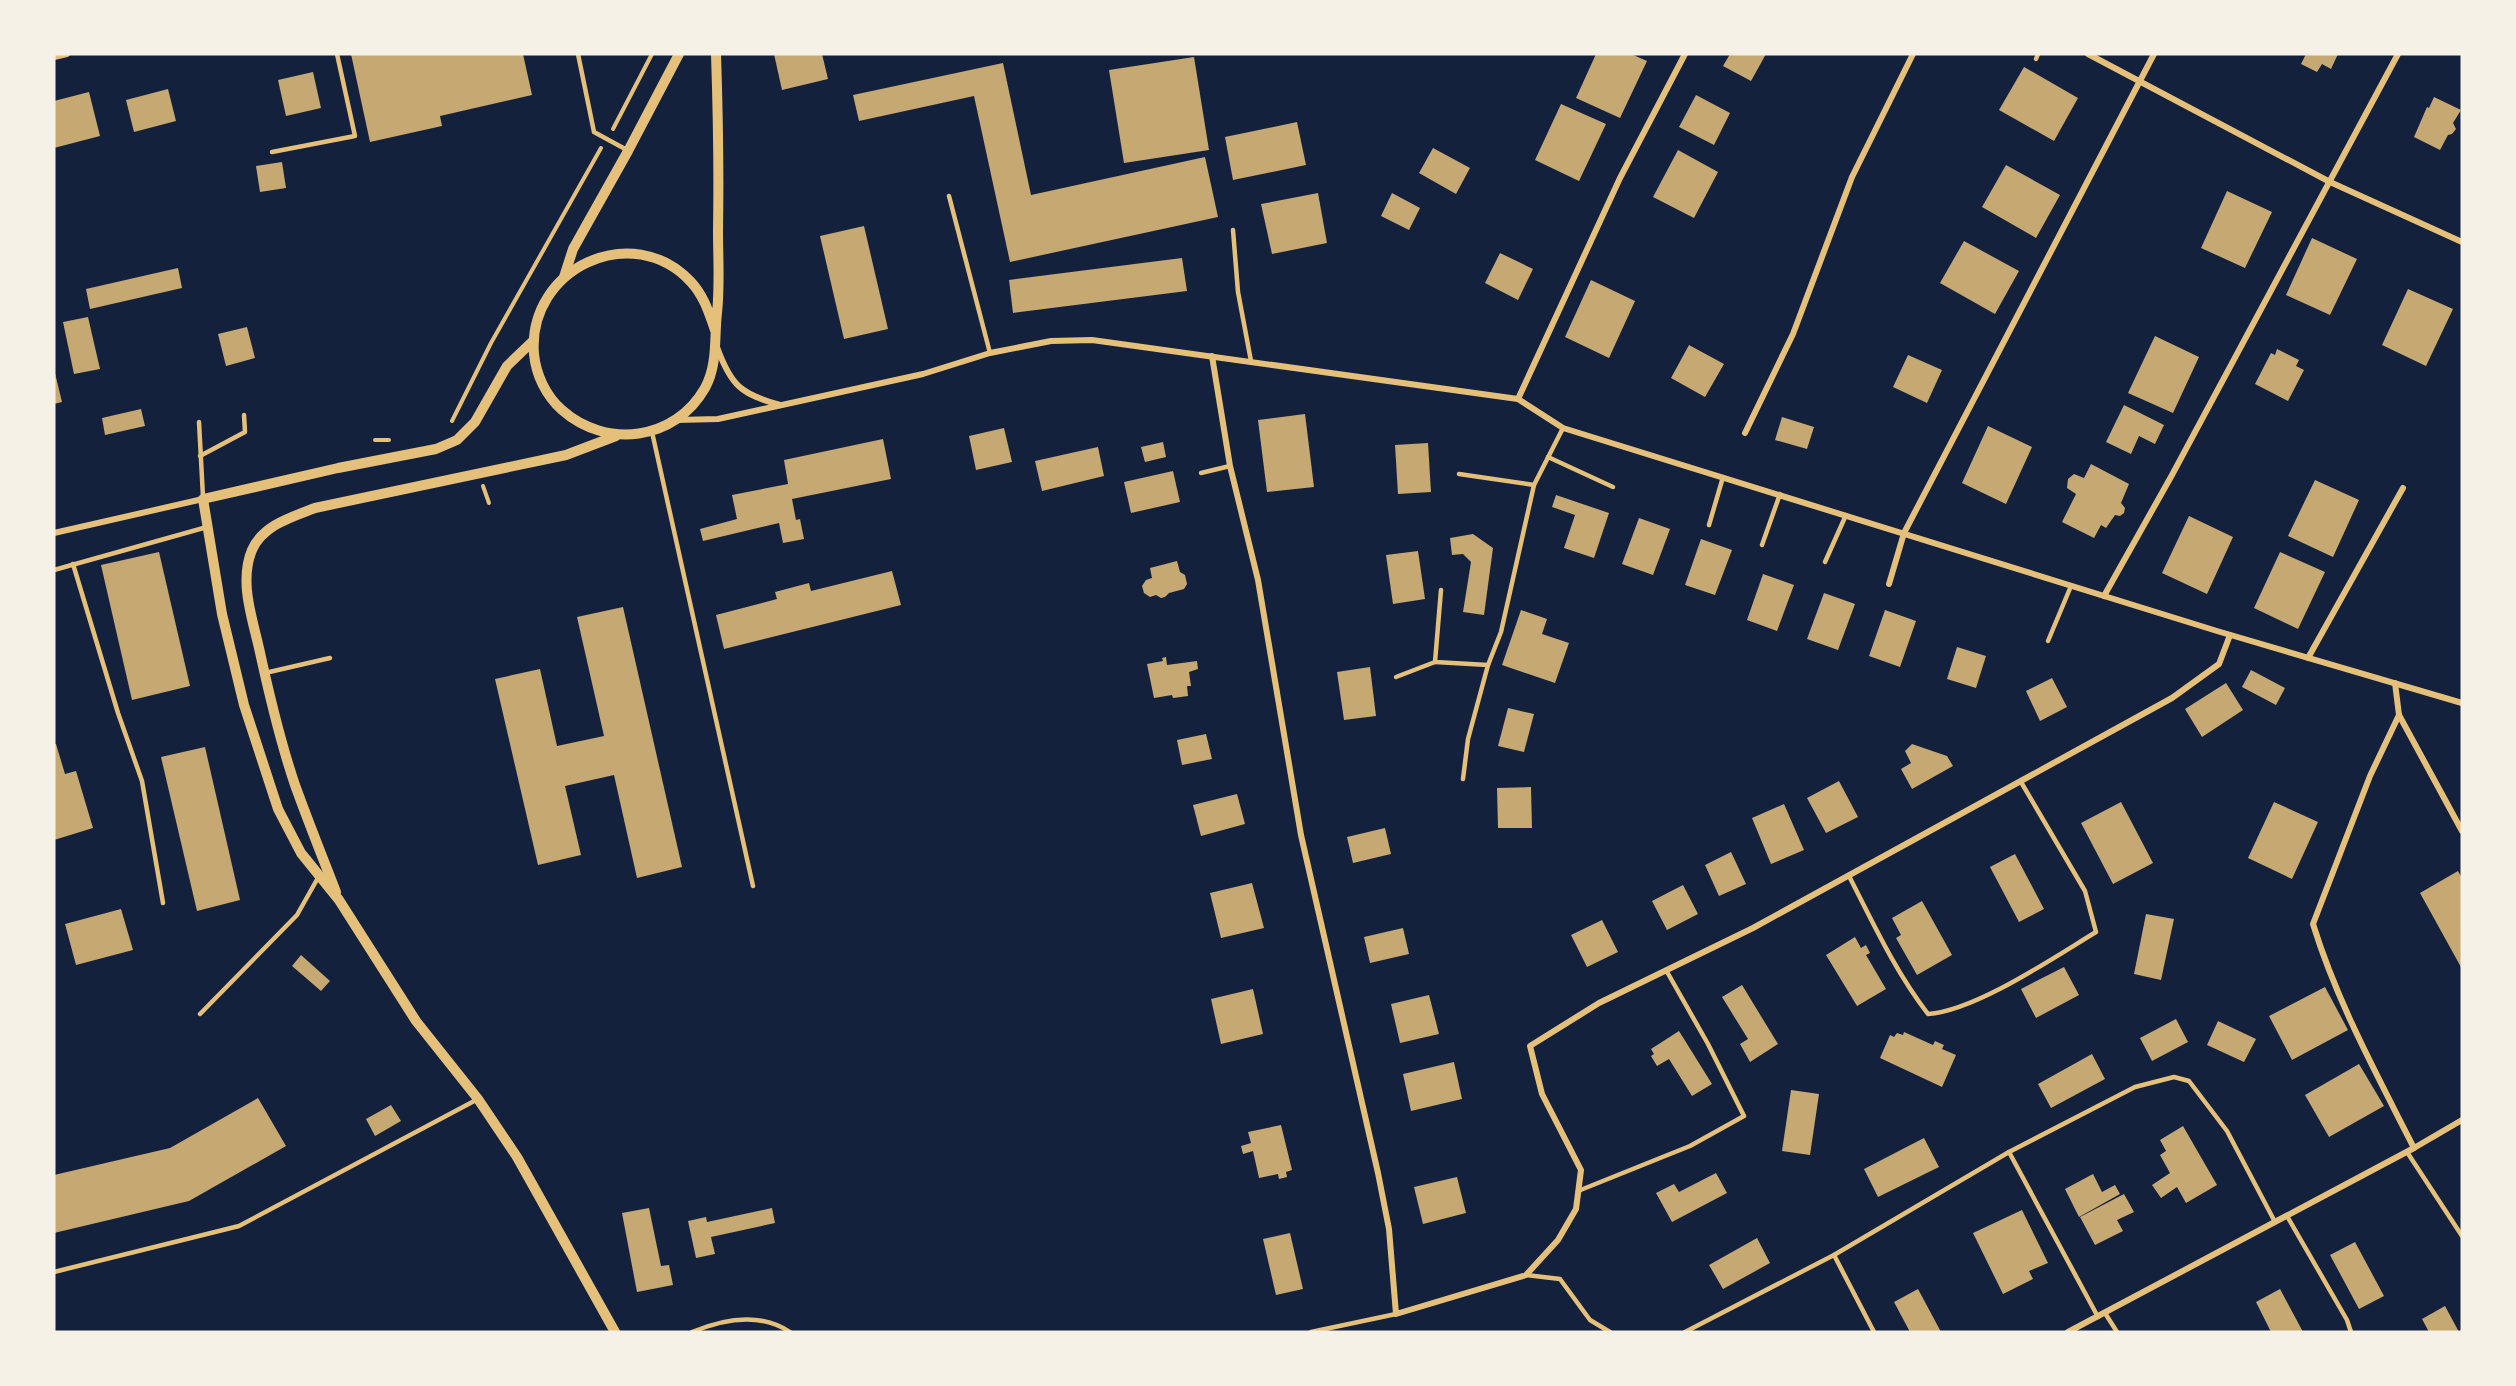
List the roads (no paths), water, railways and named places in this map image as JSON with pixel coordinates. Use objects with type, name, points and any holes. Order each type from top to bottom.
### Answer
[{"type":"street","points":[[54,57],[67,54]]},
{"type":"street","points":[[564,276],[573,249],[679,54]]},
{"type":"street","points":[[339,900],[295,784],[265,673],[248,596],[248,570],[253,549],[262,536],[279,522],[315,508],[566,455],[616,436],[652,432],[675,421],[692,405],[705,387],[713,366],[716,344],[719,177],[717,54]]},
{"type":"street","points":[[1518,399],[1620,178],[1685,54]]},
{"type":"street","points":[[1744,433],[1793,334],[1852,177],[1914,54]]},
{"type":"street","points":[[2088,54],[2330,182],[2462,242]]},
{"type":"street","points":[[1889,584],[1904,533],[2154,54]]},
{"type":"street","points":[[2104,596],[2172,475],[2398,54]]},
{"type":"street","points":[[616,436],[594,430],[573,420],[556,405],[543,386],[535,364],[533,341],[537,317],[548,295],[564,276],[587,261],[614,254],[642,255],[668,265],[690,281],[706,304],[715,330]]},
{"type":"street","points":[[675,421],[718,419],[783,406],[923,374],[990,353],[1052,341],[1092,340],[1251,360],[1518,399],[1563,428],[2230,635],[2462,703]]},
{"type":"street","points":[[54,533],[338,468],[436,449],[457,440],[475,422],[507,366],[533,341]]},
{"type":"street","points":[[716,344],[725,370],[734,385],[754,398],[783,406]]},
{"type":"street","points":[[1212,356],[1230,466],[1258,580],[1301,835],[1389,1229],[1396,1314],[1526,1275],[1558,1240],[1576,1209],[1581,1170],[1542,1094],[1530,1046],[1599,1003],[1753,928],[2172,698],[2220,664],[2230,635]]},
{"type":"street","points":[[2308,658],[2403,488]]},
{"type":"street","points":[[203,499],[222,614],[244,705],[278,809],[301,853],[339,900],[416,1021],[478,1098],[517,1157],[615,1332]]},
{"type":"street","points":[[2395,683],[2399,715],[2462,831]]},
{"type":"street","points":[[2399,715],[2370,776],[2313,924],[2320,947],[2363,1046],[2414,1148]]},
{"type":"street","points":[[2068,1332],[2407,1152],[2462,1120]]},
{"type":"lane","points":[[272,152],[356,136],[337,54]]},
{"type":"lane","points":[[578,54],[594,132],[628,151]]},
{"type":"lane","points":[[949,196],[990,353]]},
{"type":"lane","points":[[1233,230],[1239,292],[1251,360]]},
{"type":"lane","points":[[200,456],[244,432],[244,416]]},
{"type":"lane","points":[[198,422],[203,499]]},
{"type":"lane","points":[[1463,779],[1468,739],[1488,665],[1501,632],[1534,485],[1563,428]]},
{"type":"lane","points":[[652,432],[753,886]]},
{"type":"lane","points":[[1548,456],[1613,487]]},
{"type":"lane","points":[[1201,473],[1230,466]]},
{"type":"lane","points":[[1460,474],[1534,485]]},
{"type":"lane","points":[[1708,525],[1723,477]]},
{"type":"lane","points":[[1762,545],[1779,494]]},
{"type":"lane","points":[[1825,562],[1846,515]]},
{"type":"lane","points":[[54,570],[208,527]]},
{"type":"lane","points":[[73,564],[142,781],[163,903]]},
{"type":"lane","points":[[2048,641],[2071,585]]},
{"type":"lane","points":[[1435,662],[1441,590]]},
{"type":"lane","points":[[265,673],[330,658]]},
{"type":"lane","points":[[1396,677],[1435,662],[1488,665]]},
{"type":"lane","points":[[1849,876],[1882,941],[1912,993],[1928,1014],[1958,1008],[2008,983],[2096,932],[2085,891],[2021,782]]},
{"type":"lane","points":[[200,1014],[297,915],[319,875]]},
{"type":"lane","points":[[1578,1191],[1690,1146],[1744,1116],[1708,1044],[1666,970]]},
{"type":"lane","points":[[1685,1332],[1834,1255],[2009,1152],[2134,1087],[2174,1077],[2189,1081],[2227,1131],[2275,1222]]},
{"type":"lane","points":[[54,1272],[239,1226],[478,1098]]},
{"type":"lane","points":[[2009,1152],[2098,1317]]},
{"type":"lane","points":[[2407,1152],[2462,1236]]},
{"type":"lane","points":[[2287,1216],[2347,1320],[2351,1332]]},
{"type":"lane","points":[[1834,1255],[1874,1332]]},
{"type":"lane","points":[[1526,1275],[1560,1279],[1590,1320],[1610,1332]]},
{"type":"lane","points":[[2105,1313],[2117,1332]]},
{"type":"lane","points":[[1311,1332],[1396,1314]]},
{"type":"lane","points":[[692,1332],[730,1320],[757,1318],[781,1326],[790,1332]]}]
